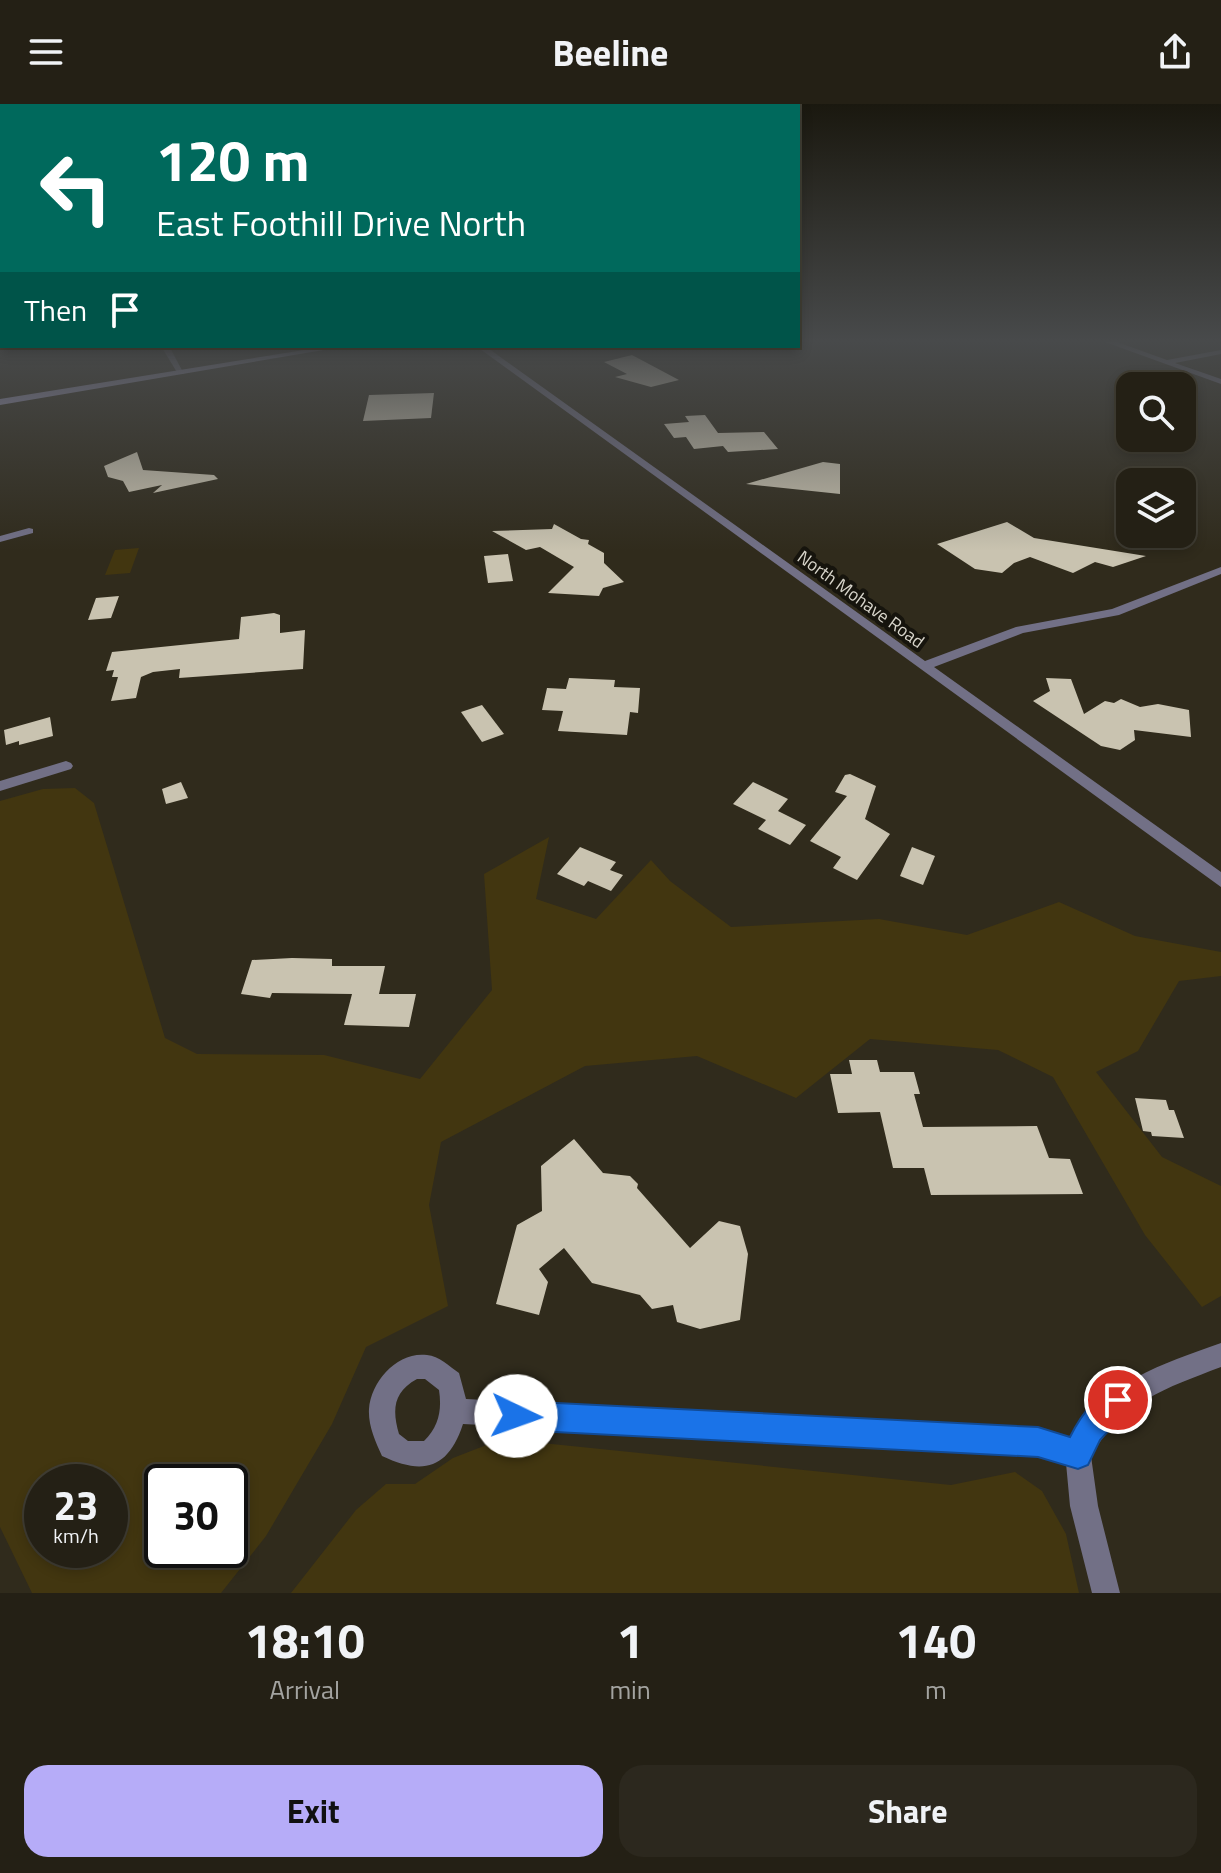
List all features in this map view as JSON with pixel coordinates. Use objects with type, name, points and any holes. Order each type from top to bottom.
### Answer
[{"type":"street","name":"North Mohave Road","points":[[571,411],[1221,881]]},
{"type":"street","points":[[0,539],[29,531]]},
{"type":"street","points":[[924,666],[1020,630],[1115,612],[1221,570]]},
{"type":"street","points":[[0,786],[66,766]]},
{"type":"street","points":[[1106,1593],[1084,1506],[1078,1454],[1090,1429],[1118,1400],[1141,1385],[1221,1355]]},
{"type":"street","points":[[456,1411],[1038,1442],[1078,1454]]},
{"type":"shaded area","points":[[139,548],[130,573],[105,575],[115,550]]},
{"type":"shaded area","points":[[75,788],[94,803],[165,1038],[197,1054],[324,1055],[420,1079],[492,990],[484,874],[549,837],[536,899],[596,919],[651,860],[670,881],[731,927],[879,919],[967,935],[1059,902],[1135,936],[1221,952],[1221,976],[1179,981],[1138,1051],[1096,1072],[1162,1157],[1221,1186],[1221,1296],[1202,1307],[1145,1235],[1053,1077],[998,1050],[870,1039],[796,1098],[697,1056],[585,1066],[441,1142],[429,1205],[448,1306],[366,1347],[332,1424],[266,1536],[248,1559],[248,1464],[144,1464],[144,1568],[241,1568],[221,1593],[32,1593],[0,1527],[0,801],[43,789]]},
{"type":"shaded area","points":[[502,1439],[951,1485],[1015,1472],[1042,1491],[1066,1534],[1079,1593],[291,1593],[356,1510],[386,1484],[415,1484],[453,1458]]},
{"type":"building","points":[[365,411],[432,411],[431,418],[363,421]]},
{"type":"building","points":[[705,415],[718,433],[764,432],[778,449],[728,452],[723,446],[694,449],[686,437],[674,438],[664,424],[689,422],[685,416]]},
{"type":"building","points":[[137,452],[143,470],[214,475],[218,479],[153,493],[162,485],[129,492],[123,481],[108,477],[104,466]]},
{"type":"building","points":[[823,462],[840,464],[840,494],[746,484]]},
{"type":"building","points":[[1007,522],[1034,538],[1146,556],[1113,567],[1095,562],[1073,573],[1030,557],[1014,563],[1002,573],[975,569],[937,544]]},
{"type":"building","points":[[554,524],[581,539],[589,540],[588,544],[604,553],[604,563],[624,582],[603,588],[599,596],[548,593],[574,567],[540,547],[526,550],[492,531],[552,529]]},
{"type":"building","points":[[508,554],[513,581],[488,583],[484,556]]},
{"type":"building","points":[[119,596],[111,618],[88,620],[96,598]]},
{"type":"building","points":[[280,615],[280,633],[305,630],[303,669],[179,678],[180,669],[153,672],[141,677],[136,698],[111,701],[118,677],[112,677],[114,670],[106,671],[112,652],[239,639],[241,617]]},
{"type":"building","points":[[569,678],[615,680],[614,687],[640,688],[638,713],[630,712],[627,735],[558,731],[563,711],[542,710],[547,688],[566,689]]},
{"type":"building","points":[[1046,678],[1071,679],[1084,714],[1105,701],[1114,703],[1121,699],[1140,707],[1158,704],[1189,710],[1191,737],[1134,730],[1135,740],[1120,750],[1101,746],[1033,701],[1050,691]]},
{"type":"building","points":[[482,705],[504,734],[482,742],[461,712]]},
{"type":"building","points":[[50,717],[53,736],[19,745],[19,741],[6,745],[4,730]]},
{"type":"building","points":[[850,774],[876,786],[865,819],[890,834],[857,880],[833,868],[841,857],[810,841],[847,796],[835,792],[845,775]]},
{"type":"building","points":[[181,782],[188,798],[166,804],[162,789]]},
{"type":"building","points":[[753,782],[788,799],[778,811],[806,825],[790,845],[758,829],[766,820],[733,804]]},
{"type":"building","points":[[580,847],[616,862],[610,870],[623,875],[611,891],[588,881],[584,886],[557,874]]},
{"type":"building","points":[[912,847],[935,856],[923,885],[900,876]]},
{"type":"building","points":[[332,959],[332,966],[385,966],[379,994],[416,994],[409,1027],[344,1025],[352,994],[272,993],[270,998],[241,994],[252,960]]},
{"type":"building","points":[[849,1060],[877,1060],[880,1072],[914,1072],[920,1094],[914,1094],[923,1127],[1037,1126],[1049,1158],[1070,1159],[1083,1194],[931,1195],[924,1168],[893,1168],[880,1112],[838,1113],[830,1074],[852,1074]]},
{"type":"building","points":[[1135,1098],[1166,1100],[1169,1110],[1174,1110],[1184,1138],[1152,1136],[1151,1132],[1143,1131]]},
{"type":"building","points":[[574,1139],[603,1173],[630,1176],[690,1248],[719,1221],[740,1226],[748,1254],[740,1320],[700,1329],[677,1322],[673,1305],[652,1309],[640,1295],[592,1283],[564,1248],[539,1269],[548,1282],[539,1315],[496,1304],[517,1225],[542,1211],[541,1166]]},
{"type":"route","points":[[516,1416],[1038,1442],[1078,1454],[1090,1429],[1118,1400]]}]
